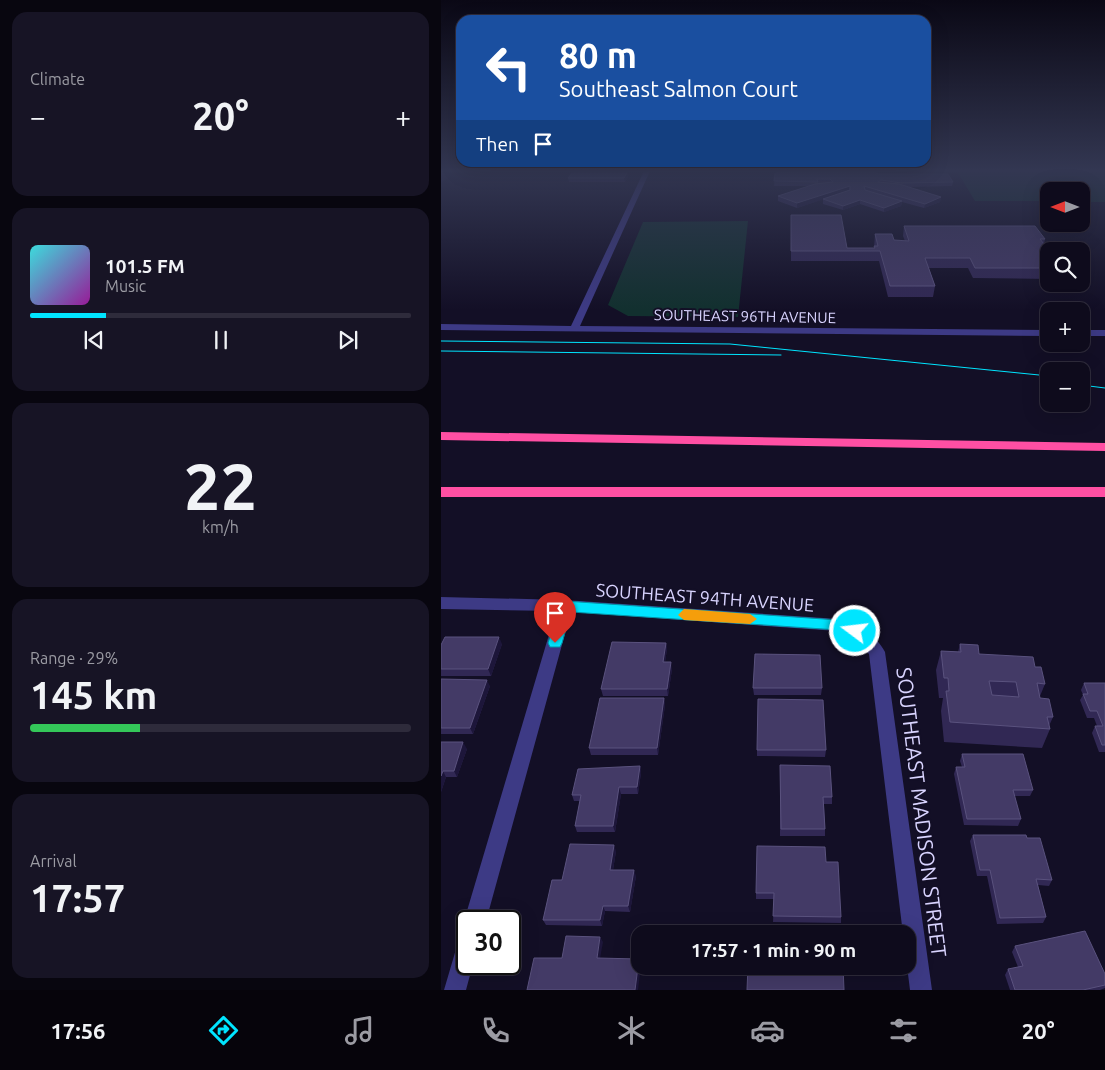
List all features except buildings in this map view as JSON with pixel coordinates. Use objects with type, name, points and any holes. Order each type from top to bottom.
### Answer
[{"type":"highway","points":[[441,436],[1105,447]]},
{"type":"highway","points":[[441,492],[1105,492]]},
{"type":"street","points":[[574,328],[626,217]]},
{"type":"street","name":"SOUTHEAST 96TH AVENUE","points":[[441,327],[1040,333]]},
{"type":"street","points":[[1090,333],[1105,333]]},
{"type":"street","name":"SOUTHEAST 94TH AVENUE","points":[[441,603],[565,606],[838,625],[855,631],[871,643]]},
{"type":"street","points":[[478,910],[565,606]]},
{"type":"street","name":"SOUTHEAST MADISON STREET","points":[[871,643],[877,652],[921,990]]},
{"type":"street","points":[[455,990],[459,975]]},
{"type":"green space","points":[[748,221],[738,317],[628,316],[608,305],[643,222]]},
{"type":"tram line","points":[[441,341],[730,344],[1040,375]]},
{"type":"tram line","points":[[441,351],[781,355]]},
{"type":"tram line","points":[[1090,386],[1105,388]]},
{"type":"slow traffic","points":[[684,615],[750,619]]},
{"type":"route","points":[[555,643],[565,606],[838,625],[855,631]]}]
